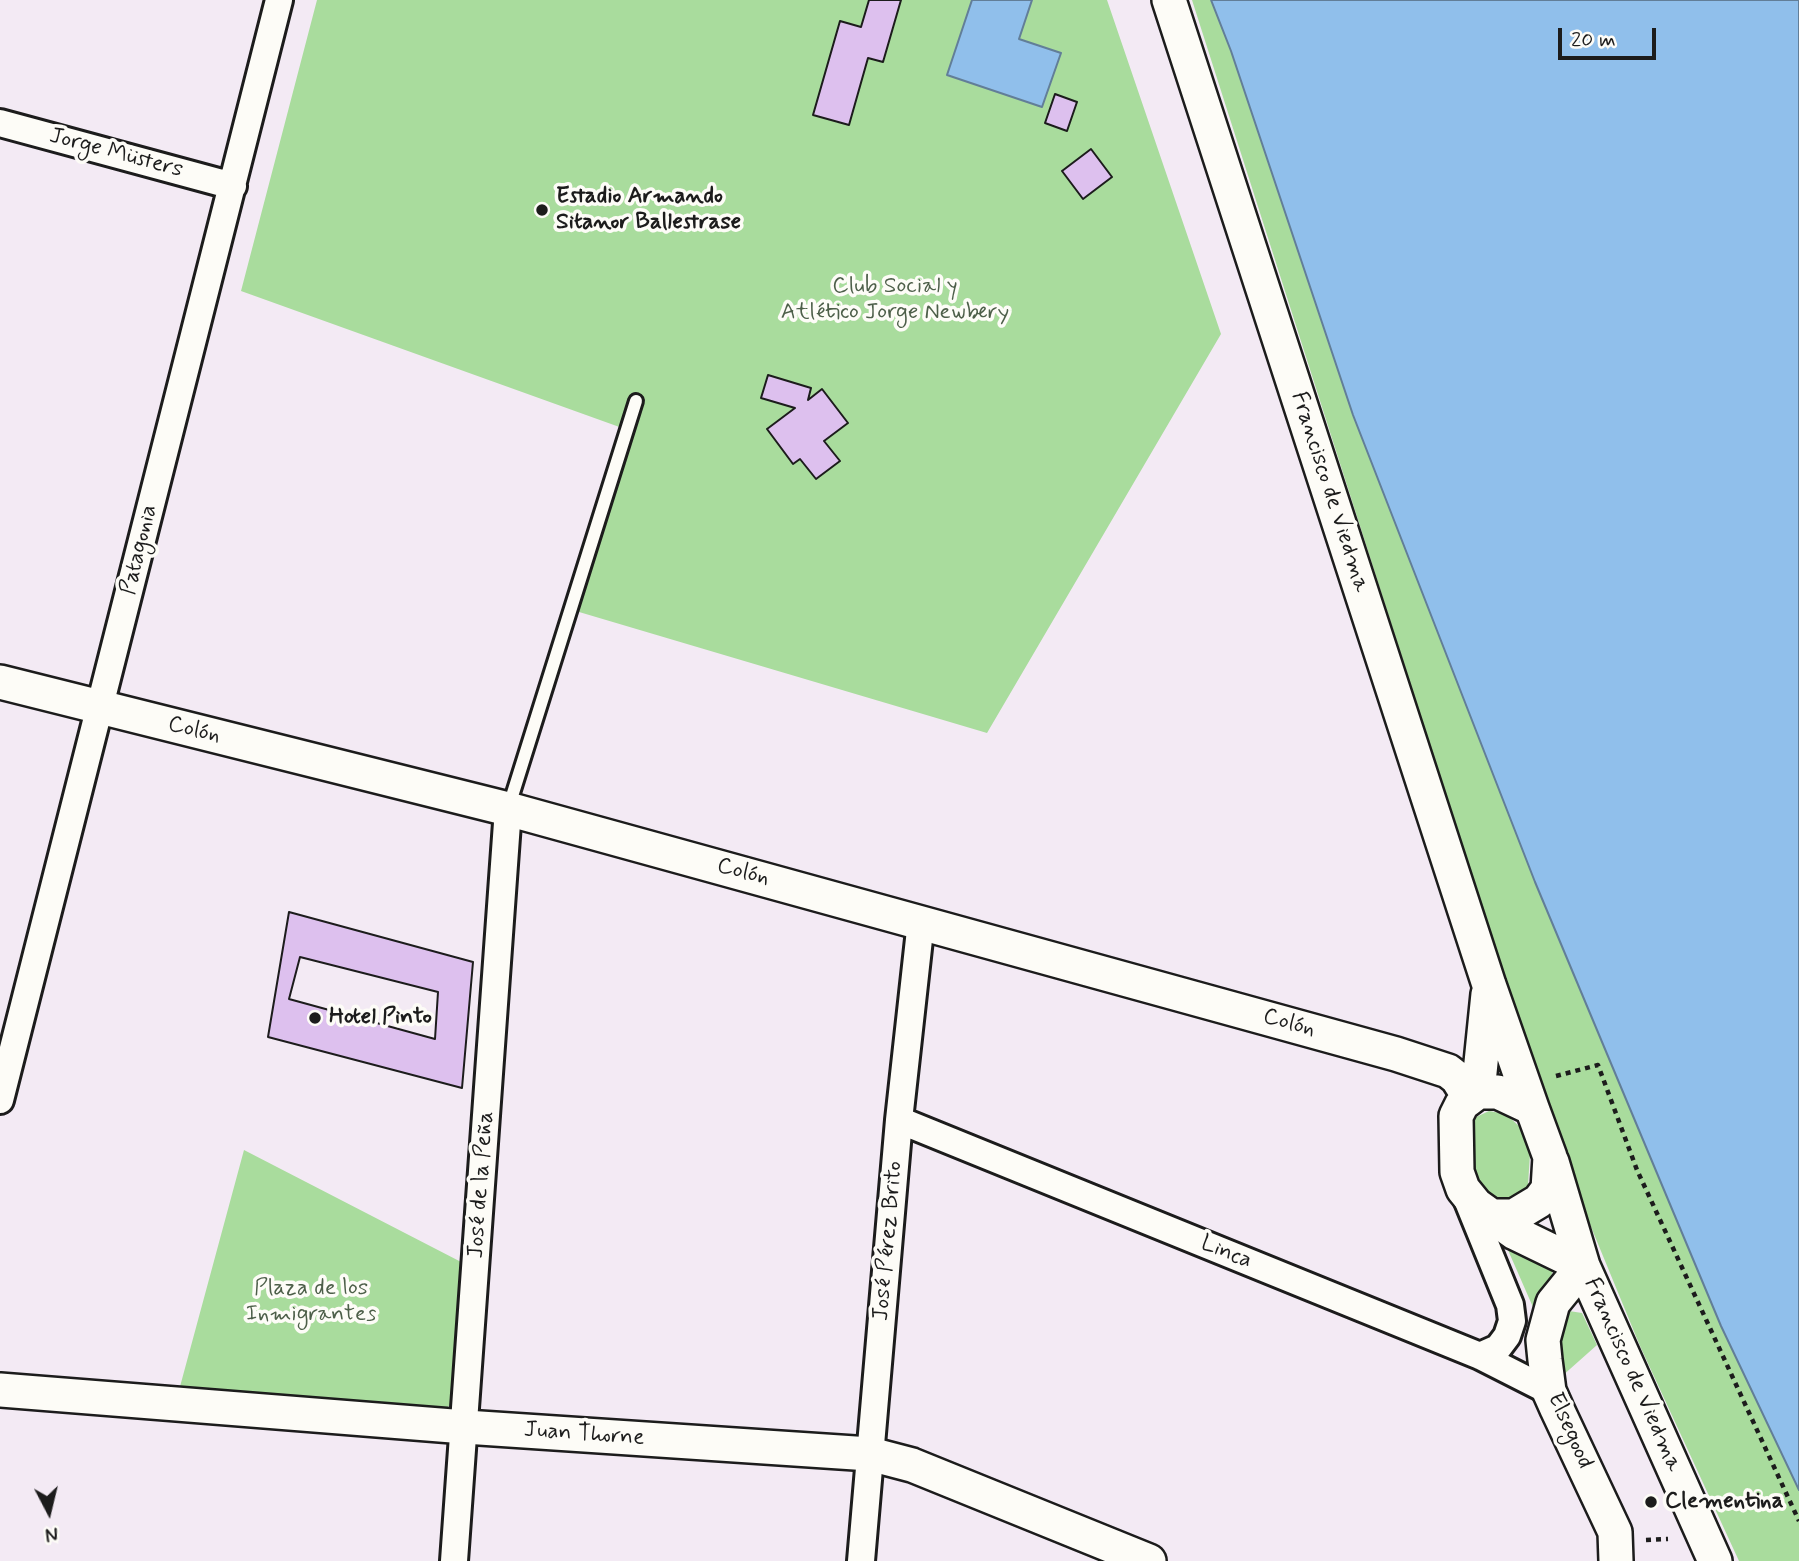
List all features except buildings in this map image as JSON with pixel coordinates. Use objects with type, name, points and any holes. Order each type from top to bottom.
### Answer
[{"type":"street","name":"Patagonia","points":[[0,1100],[279,0]]},
{"type":"street","name":"Francisco de Viedma","points":[[1169,0],[1489,985],[1550,1157],[1583,1266],[1710,1549]]},
{"type":"street","name":"Jorge Müsters","points":[[0,123],[233,186]]},
{"type":"street","name":"Colón","points":[[0,682],[508,809],[921,921],[1396,1055],[1448,1072],[1474,1095]]},
{"type":"street","name":"José de la Peña","points":[[454,1561],[508,809]]},
{"type":"street","name":"José Pérez Brito","points":[[861,1561],[899,1120],[921,921]]},
{"type":"street","name":"Francisco de Viedma","points":[[1489,985],[1474,1095],[1456,1116],[1454,1131],[1457,1171],[1463,1189],[1476,1205],[1536,1246],[1583,1266]]},
{"type":"street","points":[[1474,1095],[1499,1093],[1528,1096]]},
{"type":"street","name":"Linca","points":[[899,1120],[1480,1356],[1549,1391]]},
{"type":"street","name":"Francisco de Viedma","points":[[1495,1216],[1514,1216],[1539,1201],[1548,1189],[1550,1157]]},
{"type":"street","points":[[1463,1189],[1510,1305],[1512,1321],[1507,1336],[1498,1348],[1480,1356]]},
{"type":"street","name":"Elsegood","points":[[1583,1266],[1553,1303],[1546,1323],[1543,1340],[1549,1391],[1615,1532],[1617,1552]]},
{"type":"street","name":"Juan Thorne","points":[[0,1390],[465,1427],[870,1454],[912,1465],[1149,1561]]},
{"type":"lane","points":[[508,809],[636,401]]},
{"type":"path","points":[[1528,1096],[1598,1065],[1637,1170],[1799,1521]]},
{"type":"path","points":[[1617,1552],[1710,1549]]},
{"type":"green space","name":"Club Social y Atlético Jorge Newbery","points":[[317,0],[1107,0],[1221,334],[987,733],[569,609],[625,429],[241,291]]},
{"type":"green space","points":[[1192,0],[1211,0],[1231,51],[1353,415],[1535,882],[1721,1326],[1799,1490],[1799,1561],[1739,1561],[1640,1346],[1559,1149]]},
{"type":"green space","points":[[1489,1111],[1506,1114],[1521,1128],[1530,1154],[1528,1185],[1520,1194],[1505,1199],[1492,1197],[1482,1190],[1469,1168],[1472,1119]]},
{"type":"green space","name":"Plaza de los Inmigrantes","points":[[244,1150],[465,1264],[455,1392],[450,1405],[442,1412],[178,1394]]},
{"type":"green space","points":[[1504,1241],[1553,1271],[1536,1314]]},
{"type":"green space","points":[[1569,1311],[1582,1313],[1597,1345],[1561,1377],[1556,1328]]},
{"type":"water","points":[[972,0],[1032,0],[1019,39],[1061,53],[1042,107],[947,75]]},
{"type":"water","points":[[1211,0],[1799,0],[1799,1490],[1721,1326],[1535,882],[1353,415],[1231,51]]},
{"type":"place","name":"Estadio Armando Sitanor Ballestrase","points":[[542,210]]},
{"type":"place","name":"Hotel Pinto","points":[[315,1018]]},
{"type":"place","name":"Clementina","points":[[1651,1502]]}]
